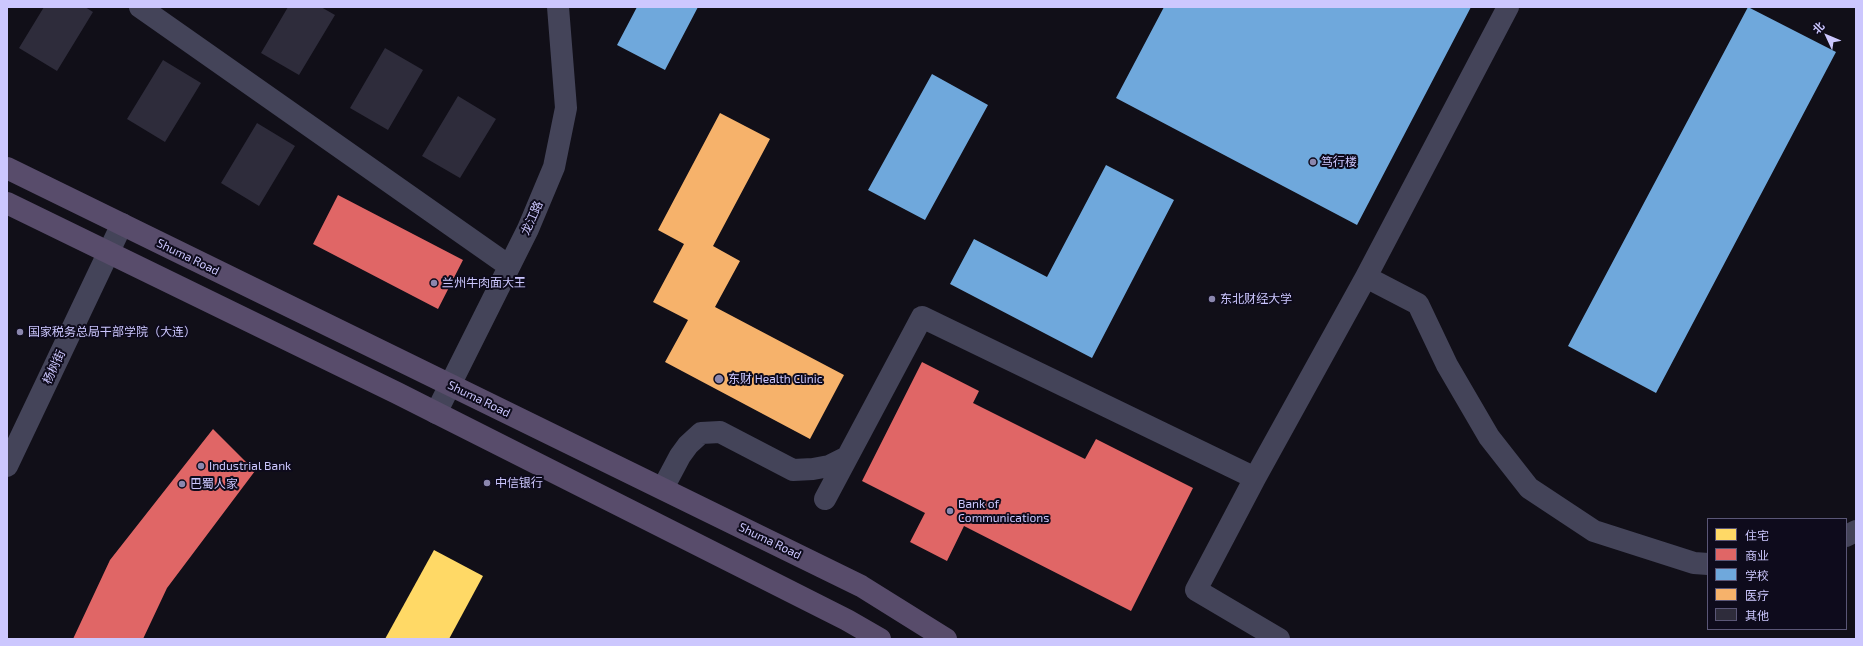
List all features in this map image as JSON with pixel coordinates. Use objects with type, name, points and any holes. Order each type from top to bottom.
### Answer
[{"type":"main road","name":"Shuma Road","points":[[7,168],[861,586],[946,639]]},
{"type":"main road","points":[[7,203],[436,413],[847,620],[880,639]]},
{"type":"street","points":[[140,7],[509,266]]},
{"type":"street","name":"龙江路","points":[[436,413],[528,229],[554,167],[566,108],[558,7]]},
{"type":"street","points":[[1279,639],[1196,590],[1255,478],[1366,277],[1508,7]]},
{"type":"street","name":"杨树街","points":[[7,466],[122,224]]},
{"type":"street","points":[[1366,277],[1418,304],[1447,365],[1489,436],[1529,488],[1594,532],[1694,563],[1707,564]]},
{"type":"street","points":[[825,499],[922,317],[1255,478]]},
{"type":"street","points":[[662,488],[688,445],[702,433],[720,432],[793,470],[829,466],[847,457]]},
{"type":"street","points":[[1847,536],[1856,531]]},
{"type":"building: 住宅","points":[[434,550],[483,576],[449,639],[385,639]]},
{"type":"building: 商业","points":[[338,195],[463,260],[438,309],[313,244]]},
{"type":"building: 商业","points":[[922,362],[979,391],[973,403],[1085,459],[1096,439],[1193,488],[1131,611],[964,526],[947,561],[910,542],[925,513],[862,481]]},
{"type":"building: 商业","points":[[213,429],[255,471],[167,588],[143,639],[73,639],[110,560]]},
{"type":"building: 学校","points":[[637,7],[698,7],[665,70],[617,45]]},
{"type":"building: 学校","name":"笃行楼","points":[[1164,7],[1471,7],[1357,225],[1116,98]]},
{"type":"building: 学校","points":[[1748,7],[1836,52],[1656,393],[1568,346]]},
{"type":"building: 学校","points":[[932,74],[988,105],[925,220],[868,190]]},
{"type":"building: 学校","points":[[1106,165],[1174,200],[1092,358],[950,284],[974,239],[1047,277]]},
{"type":"building: 医疗","points":[[720,113],[770,139],[713,246],[740,261],[715,307],[844,375],[810,439],[665,362],[688,320],[653,302],[684,244],[658,230]]},
{"type":"building: 其他","points":[[44,7],[85,7],[93,12],[57,71],[19,48]]},
{"type":"building: 其他","points":[[288,7],[321,7],[335,15],[299,75],[261,53]]},
{"type":"building: 其他","points":[[385,48],[423,70],[388,130],[350,108]]},
{"type":"building: 其他","points":[[163,60],[201,83],[165,142],[127,119]]},
{"type":"building: 其他","points":[[458,96],[496,119],[460,178],[422,156]]},
{"type":"building: 其他","points":[[257,123],[295,146],[259,206],[221,183]]},
{"type":"place","name":"笃行楼","points":[[1313,162]]},
{"type":"place","name":"兰州牛肉面大王","points":[[434,283]]},
{"type":"place","name":"东北财经大学","points":[[1212,299]]},
{"type":"place","name":"国家税务总局干部学院（大连）","points":[[20,332]]},
{"type":"place","name":"东财 Health Clinic","points":[[719,379]]},
{"type":"place","name":"Industrial Bank","points":[[201,466]]},
{"type":"place","name":"中信银行","points":[[487,483]]},
{"type":"place","name":"巴蜀人家","points":[[182,484]]},
{"type":"place","name":"Bank of Communications","points":[[950,511]]}]
